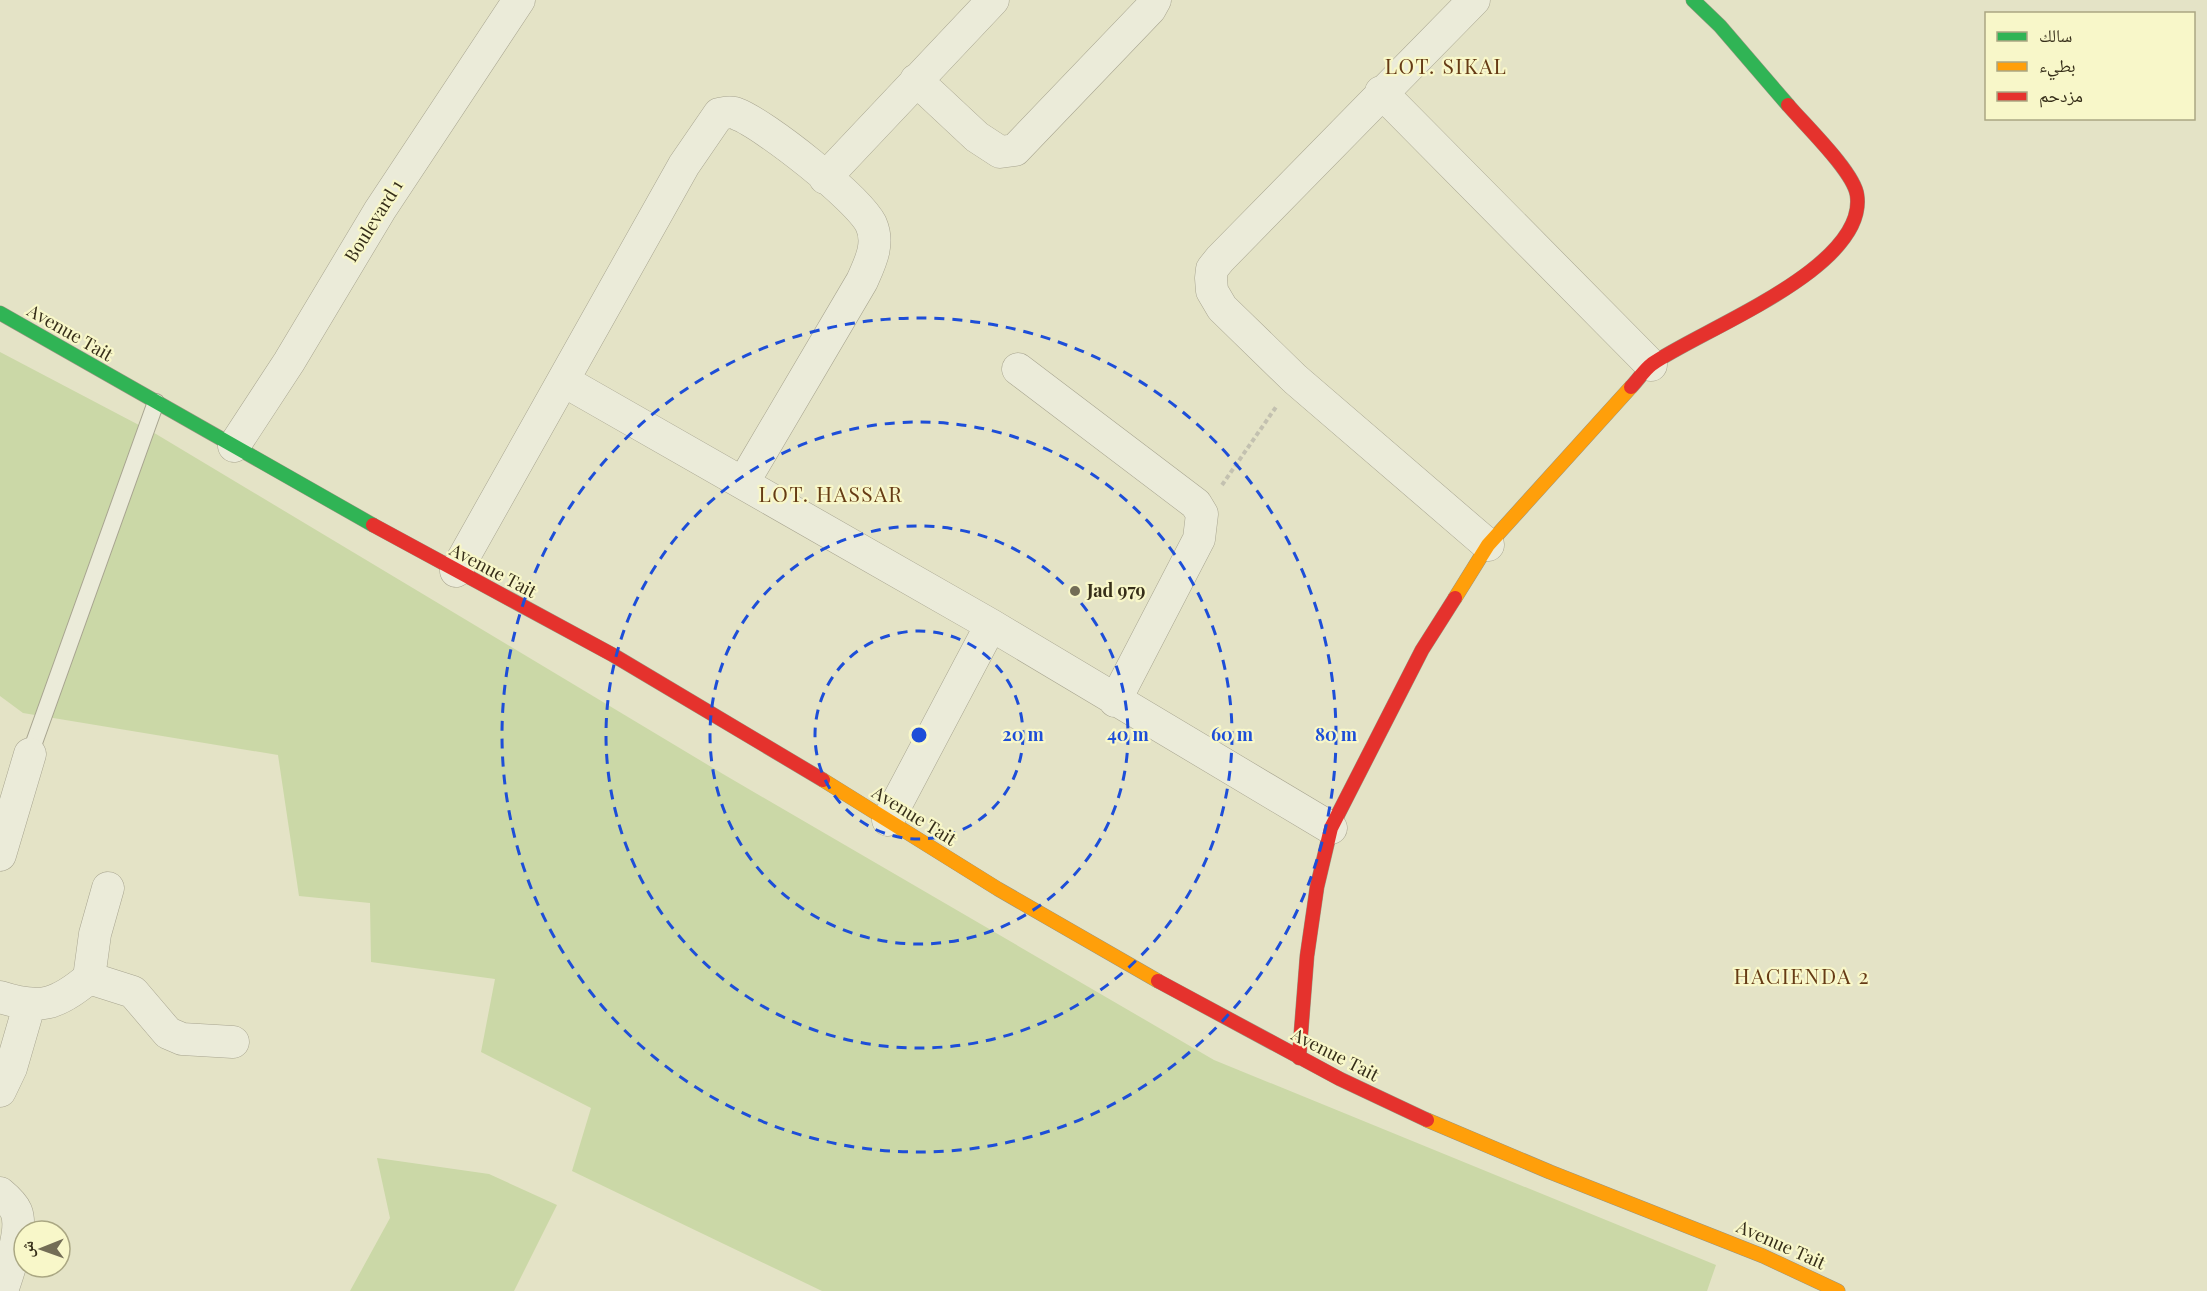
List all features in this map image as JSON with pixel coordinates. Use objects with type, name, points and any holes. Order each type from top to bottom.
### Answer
[{"type":"street","name":"Boulevard 1","points":[[234,446],[289,362],[380,210],[519,0]]},
{"type":"street","points":[[825,178],[993,0]]},
{"type":"street","points":[[916,80],[977,138],[1000,152],[1015,150],[1150,9],[1155,0]]},
{"type":"street","points":[[1474,0],[1381,92],[1212,269],[1212,291],[1222,308],[1295,379],[1488,546]]},
{"type":"street","points":[[1299,1058],[1310,933],[1317,886],[1331,828],[1422,650],[1488,546],[1651,365],[1806,276],[1848,236],[1856,214],[1857,195],[1851,178],[1720,26],[1693,0]]},
{"type":"street","points":[[1381,92],[1651,365]]},
{"type":"street","points":[[456,571],[684,165],[719,114],[734,112],[756,123],[855,204],[871,225],[875,252],[862,281],[743,483]]},
{"type":"street","name":"Avenue Tait","points":[[0,313],[456,571],[615,657],[1147,977],[1299,1058],[1382,1098],[1511,1155],[1633,1205],[1734,1242],[1803,1272],[1838,1291]]},
{"type":"street","points":[[1018,369],[1196,504],[1202,514],[1199,539],[1115,701]]},
{"type":"street","points":[[564,381],[991,625],[1331,828]]},
{"type":"street","points":[[888,820],[991,625]]},
{"type":"street","points":[[0,855],[30,754]]},
{"type":"street","points":[[0,997],[30,1006],[57,1001],[89,978],[95,934],[108,888]]},
{"type":"street","points":[[89,978],[133,992],[168,1033],[182,1039],[233,1042]]},
{"type":"street","points":[[0,1091],[11,1068],[30,1006]]},
{"type":"street","points":[[0,1193],[17,1211],[18,1222],[10,1266],[2,1291]]},
{"type":"lane","points":[[30,754],[156,402]]},
{"type":"path","points":[[1202,514],[1295,379]]},
{"type":"green space","points":[[0,352],[156,434],[723,774],[1214,1060],[1716,1265],[1707,1291],[822,1291],[572,1171],[591,1108],[481,1052],[495,979],[371,962],[370,903],[299,896],[278,755],[23,713],[0,696]]},
{"type":"green space","points":[[377,1158],[489,1174],[557,1205],[514,1291],[350,1291],[390,1218]]},
{"type":"traffic: fast","points":[[1693,0],[1720,26],[1788,105]]},
{"type":"traffic: fast","points":[[0,313],[373,525]]},
{"type":"traffic: slow","points":[[1455,598],[1488,545],[1631,387]]},
{"type":"traffic: slow","points":[[823,780],[998,889],[1158,981]]},
{"type":"traffic: slow","points":[[1427,1120],[1550,1172],[1763,1256],[1838,1291]]},
{"type":"traffic: jam","points":[[1631,387],[1652,364],[1777,294],[1810,271],[1837,247],[1853,222],[1857,195],[1854,185],[1817,136],[1788,105]]},
{"type":"traffic: jam","points":[[373,525],[613,655],[823,780]]},
{"type":"traffic: jam","points":[[1299,1058],[1307,956],[1317,887],[1331,828],[1422,650],[1455,598]]},
{"type":"traffic: jam","points":[[1158,981],[1340,1079],[1427,1120]]},
{"type":"place","name":"Jad 979","points":[[1075,591]]},
{"type":"district","name":"LOT. SIKAL","points":[[1446,67]]},
{"type":"district","name":"LOT. HASSAR","points":[[831,495]]},
{"type":"district","name":"HACIENDA 2","points":[[1802,977]]}]
